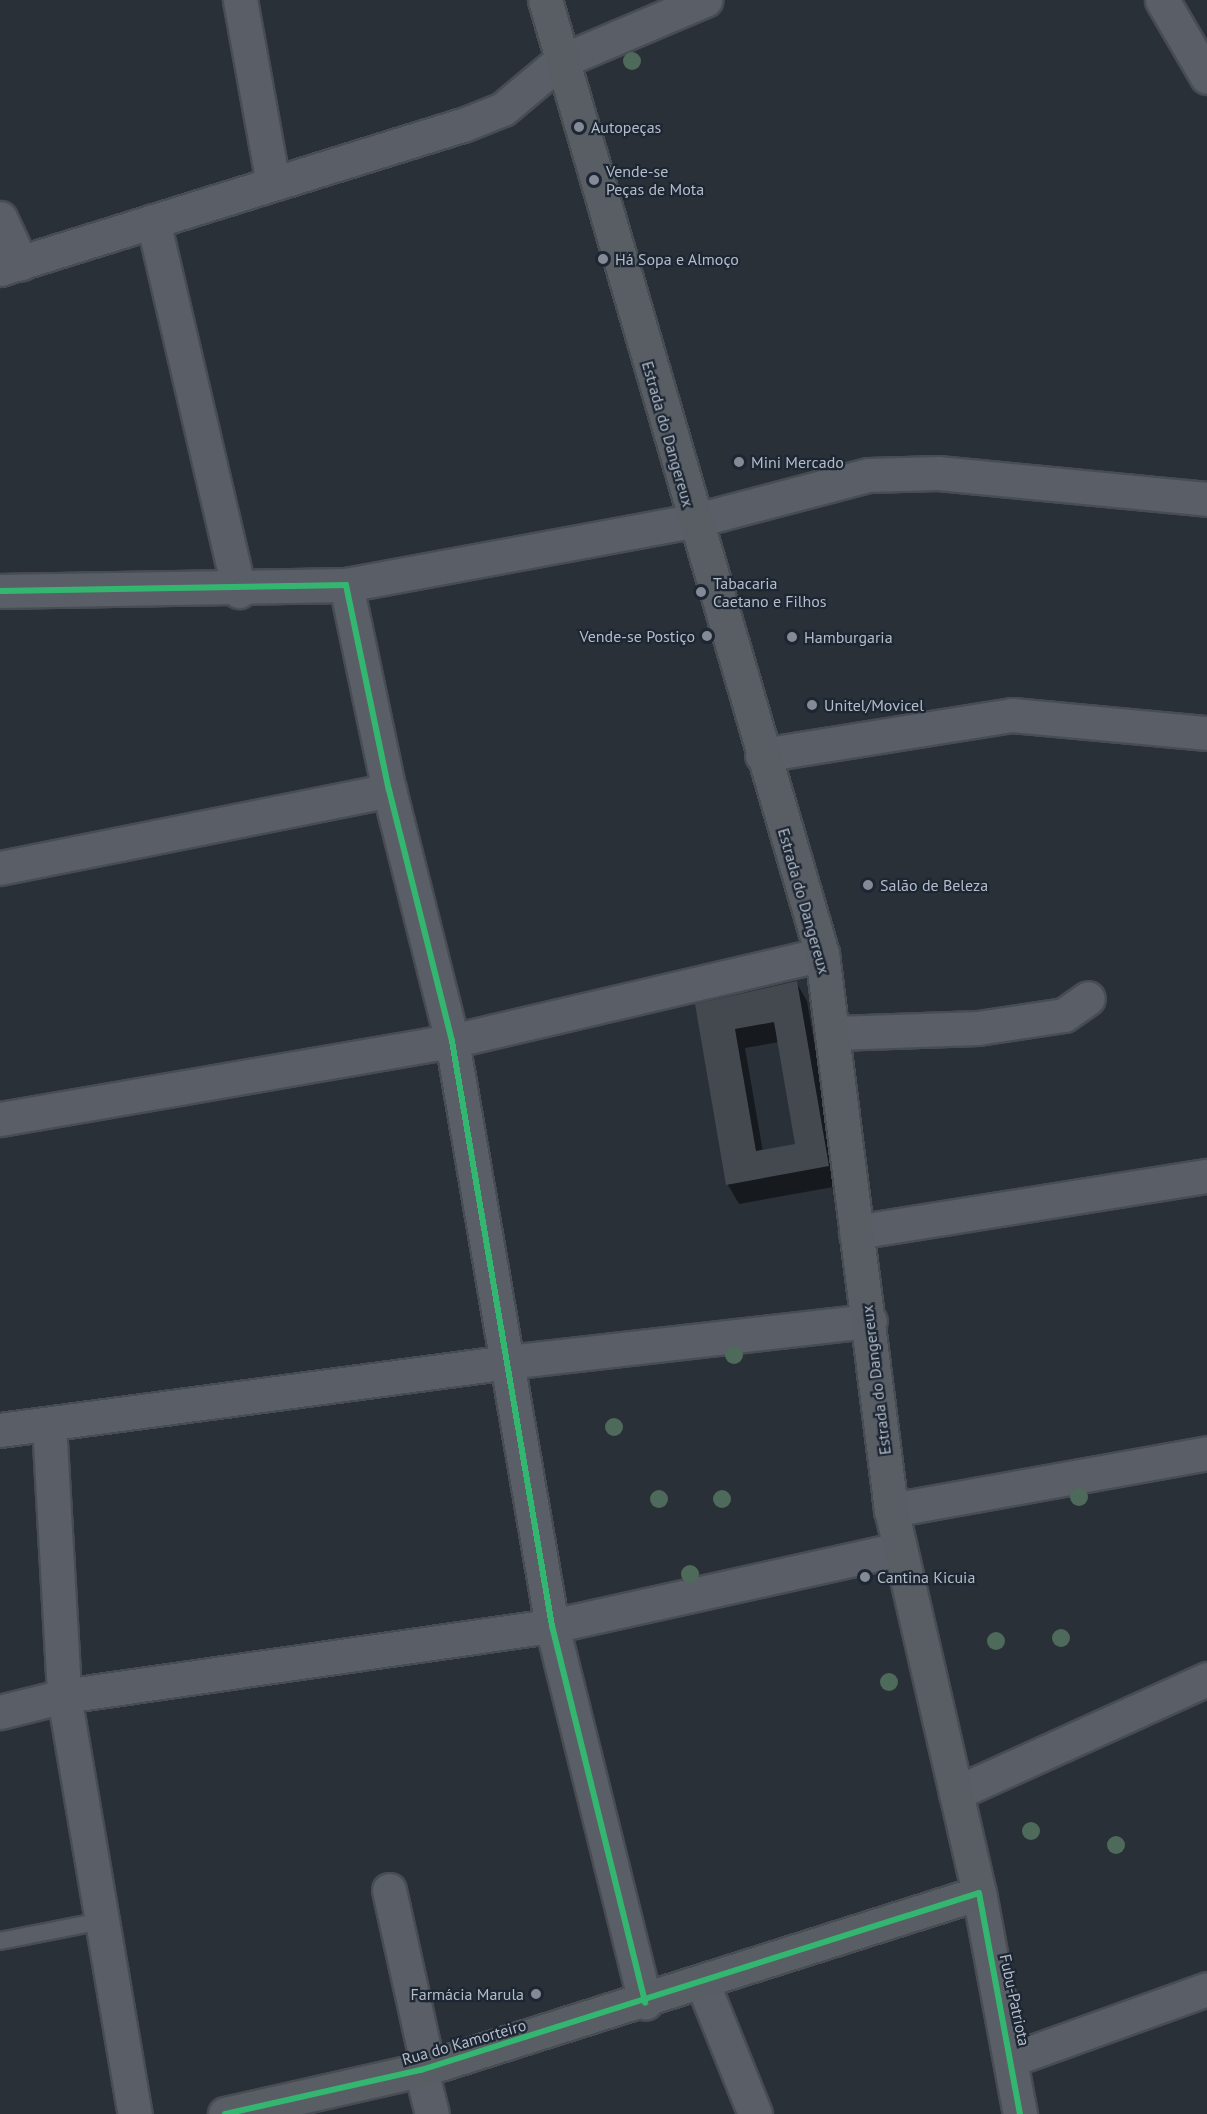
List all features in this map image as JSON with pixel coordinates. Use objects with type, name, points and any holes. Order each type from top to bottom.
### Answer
[{"type":"main road","name":"Estrada do Dangereux","points":[[545,0],[559,62],[822,954],[836,1033],[856,1232],[870,1321],[891,1510],[979,1893]]},
{"type":"main road","name":"Rua do Kamorteiro","points":[[225,2114],[425,2069],[645,2003],[702,1982],[979,1893]]},
{"type":"street","points":[[240,0],[273,183]]},
{"type":"street","points":[[0,218],[11,266],[503,109],[559,62],[705,0]]},
{"type":"street","points":[[1162,0],[1207,77]]},
{"type":"street","points":[[153,221],[239,591]]},
{"type":"street","points":[[0,591],[239,591],[346,585],[693,521],[868,475],[901,472],[1207,499]]},
{"type":"street","points":[[346,585],[389,790],[452,1041],[552,1626],[645,2003]]},
{"type":"street","points":[[762,755],[1012,715],[1207,734]]},
{"type":"street","points":[[0,868],[389,790]]},
{"type":"street","points":[[0,1119],[452,1041],[822,954]]},
{"type":"street","points":[[836,1033],[978,1028],[1064,1015],[1088,998]]},
{"type":"street","points":[[856,1232],[1207,1176]]},
{"type":"street","points":[[0,1430],[507,1362],[870,1321]]},
{"type":"street","points":[[49,1424],[64,1696],[135,2114]]},
{"type":"street","points":[[891,1510],[1207,1453]]},
{"type":"street","points":[[0,1712],[64,1696],[552,1626],[900,1549]]},
{"type":"street","points":[[956,1793],[1207,1679]]},
{"type":"street","points":[[389,1890],[432,2114]]},
{"type":"street","name":"Fubu-Patriota","points":[[979,1893],[1024,2109]]},
{"type":"street","points":[[702,1982],[755,2114]]},
{"type":"street","points":[[1013,2059],[1207,1989]]},
{"type":"lane","points":[[0,1941],[102,1921]]},
{"type":"building","points":[[797,981],[829,1166],[726,1185],[695,1004]],"holes":[[[774,1022],[795,1144],[756,1151],[735,1029]]]},
{"type":"cycle path","points":[[0,591],[346,585],[389,790],[452,1041],[552,1626],[645,2003]]},
{"type":"cycle path","points":[[225,2114],[421,2070],[979,1893],[1020,2114]]},
{"type":"place","name":"Autopeças","points":[[579,127]]},
{"type":"place","name":"Vende-se Peças de Mota","points":[[594,180]]},
{"type":"place","name":"Há Sopa e Almoço","points":[[603,259]]},
{"type":"place","name":"Mini Mercado","points":[[739,462]]},
{"type":"place","name":"Tabacaria Caetano e Filhos","points":[[701,592]]},
{"type":"place","name":"Vende-se Postiço","points":[[707,636]]},
{"type":"place","name":"Hamburgaria","points":[[792,637]]},
{"type":"place","name":"Unitel/Movicel","points":[[812,705]]},
{"type":"place","name":"Salão de Beleza","points":[[868,885]]},
{"type":"place","name":"Cantina Kicuia","points":[[865,1577]]},
{"type":"place","name":"Farmácia Marula","points":[[536,1994]]}]
